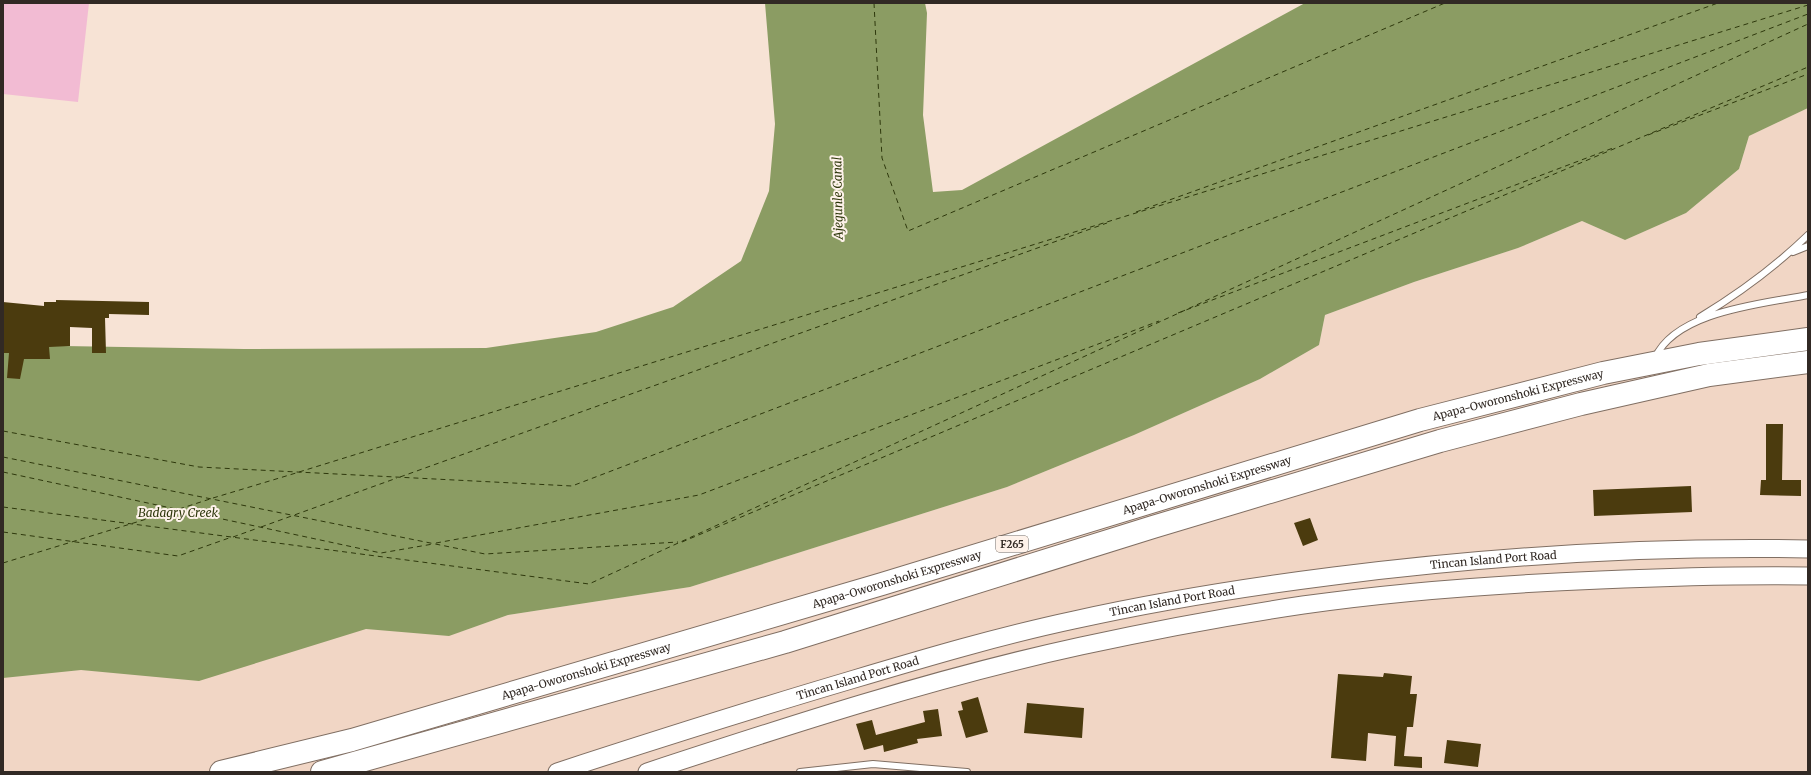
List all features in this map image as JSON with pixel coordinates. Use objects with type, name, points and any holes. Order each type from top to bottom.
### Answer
[{"type":"highway","name":"Apapa-Oworonshoki Expressway","points":[[221,772],[352,740],[889,581],[1420,420],[1603,373],[1699,354],[1808,339]]},
{"type":"highway","name":"Apapa-Oworonshoki Expressway","points":[[322,772],[785,642],[1145,530],[1440,441],[1582,404],[1709,376],[1808,362]]},
{"type":"street","name":"Tincan Island Port Road","points":[[557,772],[752,709],[930,656],[1074,620],[1195,596],[1403,567],[1510,557],[1622,551],[1808,549]]},
{"type":"street","points":[[647,772],[761,735],[940,682],[1079,647],[1230,617],[1304,605],[1521,583],[1681,577],[1808,576]]},
{"type":"lane","points":[[1653,363],[1660,348],[1673,334],[1749,285],[1790,253],[1808,235]]},
{"type":"lane","points":[[1790,253],[1808,246]]},
{"type":"lane","points":[[1687,325],[1720,312],[1808,295]]},
{"type":"lane","points":[[800,772],[873,764],[940,771],[967,772]]},
{"type":"shaded area","points":[[3,3],[89,3],[78,102],[3,94]]},
{"type":"shaded area","points":[[1808,108],[1808,772],[3,772],[3,639],[411,609],[460,632],[508,615],[690,587],[1007,487],[1134,435],[1260,379],[1319,345],[1325,315],[1414,282],[1518,248],[1582,221],[1625,240],[1686,213],[1739,169],[1749,136]]},
{"type":"water","name":"Badagry Creek","points":[[765,3],[925,3],[927,13],[923,115],[933,192],[962,190],[1305,3],[1808,3],[1808,108],[1749,136],[1739,169],[1686,213],[1625,240],[1582,221],[1518,248],[1414,282],[1325,315],[1319,345],[1260,379],[1134,435],[1007,487],[690,587],[508,615],[449,636],[366,629],[199,681],[81,670],[3,678],[3,345],[244,349],[486,348],[596,332],[673,307],[741,261],[769,191],[775,124]]},
{"type":"building","points":[[56,300],[149,302],[149,315],[109,314],[109,318],[105,318],[106,353],[92,353],[92,328],[70,327],[70,346],[49,347],[50,359],[24,359],[20,379],[7,378],[9,353],[3,353],[3,302],[44,306],[44,302],[56,302]]},
{"type":"building","points":[[1766,424],[1783,424],[1782,480],[1801,480],[1801,496],[1760,495],[1761,480],[1766,480]]},
{"type":"building","points":[[1691,486],[1692,512],[1594,516],[1593,490]]},
{"type":"building","points":[[1310,518],[1318,540],[1303,546],[1294,523]]},
{"type":"building","points":[[1384,673],[1412,676],[1410,694],[1417,694],[1413,727],[1407,727],[1404,756],[1422,757],[1422,768],[1394,766],[1396,736],[1368,733],[1366,761],[1331,758],[1338,674],[1383,677]]},
{"type":"building","points":[[978,697],[988,732],[966,738],[958,711],[963,710],[961,702]]},
{"type":"building","points":[[1027,703],[1084,708],[1082,738],[1024,733]]},
{"type":"building","points":[[938,709],[942,736],[917,739],[918,743],[884,752],[883,745],[864,750],[856,724],[872,720],[876,735],[925,722],[923,711]]},
{"type":"building","points":[[1447,740],[1481,744],[1478,767],[1444,763]]},
{"type":"ferry route","points":[[874,3],[882,158],[908,231],[1445,3]]},
{"type":"ferry route","points":[[1136,212],[1718,3]]},
{"type":"ferry route","points":[[299,472],[1808,5]]},
{"type":"ferry route","points":[[3,431],[199,467],[572,486],[1808,14]]},
{"type":"ferry route","points":[[3,507],[589,584],[1808,24]]},
{"type":"ferry route","points":[[682,542],[1808,67]]},
{"type":"ferry route","points":[[1648,135],[1808,74]]},
{"type":"ferry route","points":[[1178,313],[1613,148]]},
{"type":"ferry route","points":[[400,477],[1107,223]]},
{"type":"ferry route","points":[[436,543],[699,495],[1159,321]]},
{"type":"ferry route","points":[[3,457],[485,554],[678,542]]},
{"type":"ferry route","points":[[3,472],[381,553],[433,544]]},
{"type":"ferry route","points":[[213,498],[296,473]]},
{"type":"ferry route","points":[[261,527],[397,478]]},
{"type":"ferry route","points":[[179,509],[210,499]]},
{"type":"ferry route","points":[[3,563],[176,510]]},
{"type":"ferry route","points":[[233,537],[258,528]]},
{"type":"ferry route","points":[[3,532],[178,556],[229,538]]},
{"type":"water label","name":"Ajegunle Canal","points":[[838,198]]}]
